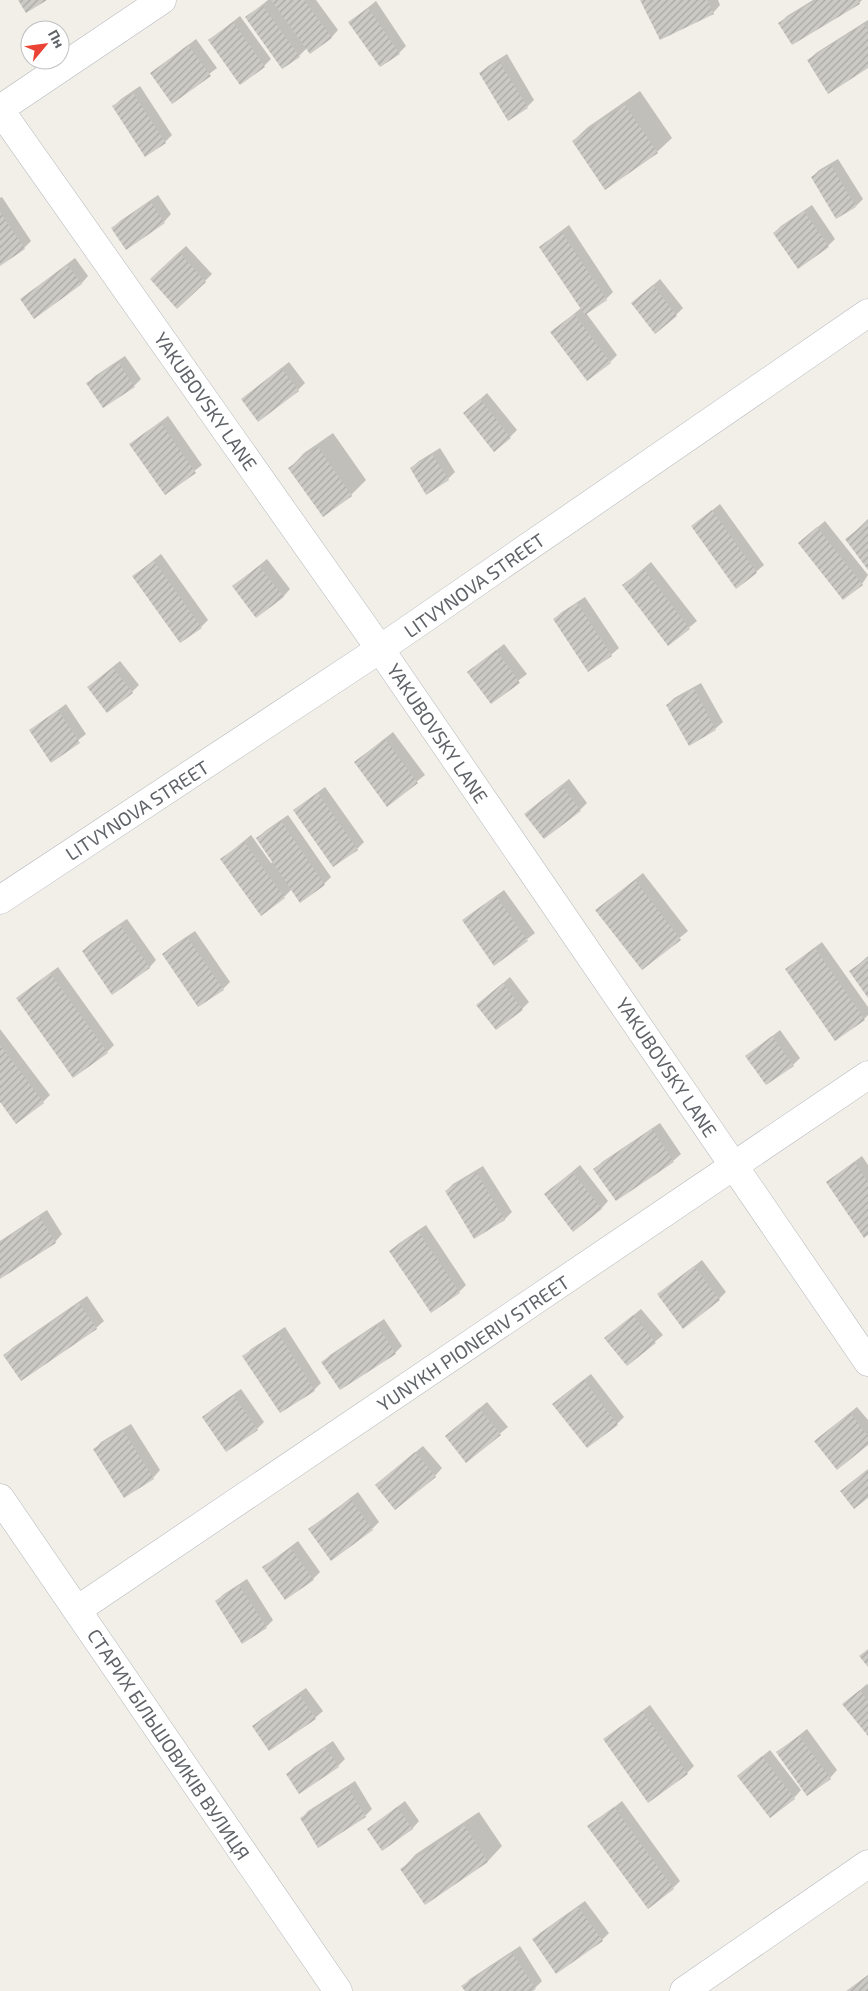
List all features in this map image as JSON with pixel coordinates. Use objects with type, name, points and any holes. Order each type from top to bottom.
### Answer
[{"type":"street","points":[[0,110],[162,0]]},
{"type":"street","name":"YAKUBOVSKY LANE","points":[[0,110],[380,649],[868,1362]]},
{"type":"street","name":"LITVYNOVA STREET","points":[[0,900],[380,649],[868,313]]},
{"type":"street","name":"YUNYKH PIONERIV STREET","points":[[77,1610],[868,1075]]},
{"type":"street","name":"СТАРИХ БІЛЬШОВИКІВ ВУЛИЦЯ","points":[[0,1498],[338,1991]]},
{"type":"street","points":[[684,1991],[868,1864]]},
{"type":"building","points":[[18,0],[47,0],[26,13]]},
{"type":"building","points":[[271,0],[304,0],[332,38],[310,54]]},
{"type":"building","points":[[640,0],[707,0],[714,14],[660,40]]},
{"type":"building","points":[[816,0],[858,0],[860,4],[792,45],[778,23]]},
{"type":"building","points":[[262,5],[300,57],[282,69],[245,17]]},
{"type":"building","points":[[368,8],[400,54],[380,67],[348,22]]},
{"type":"building","points":[[233,22],[265,67],[240,85],[208,40]]},
{"type":"building","points":[[864,24],[868,31],[868,68],[828,94],[807,60]]},
{"type":"building","points":[[188,45],[211,76],[172,104],[150,73]]},
{"type":"building","points":[[499,61],[528,108],[508,121],[479,73]]},
{"type":"building","points":[[133,93],[166,143],[145,157],[112,106]]},
{"type":"building","points":[[625,105],[658,153],[605,190],[572,141]]},
{"type":"building","points":[[831,165],[856,207],[836,219],[811,177]]},
{"type":"building","points":[[150,201],[165,223],[126,250],[111,228]]},
{"type":"building","points":[[804,211],[829,247],[798,269],[773,233]]},
{"type":"building","points":[[0,212],[25,249],[0,266]]},
{"type":"building","points":[[561,231],[607,300],[585,315],[539,247]]},
{"type":"building","points":[[179,252],[206,282],[177,309],[150,279]]},
{"type":"building","points":[[67,265],[82,284],[34,319],[20,299]]},
{"type":"building","points":[[653,285],[677,316],[655,334],[631,303]]},
{"type":"building","points":[[574,314],[611,363],[587,381],[550,332]]},
{"type":"building","points":[[118,362],[135,387],[103,408],[86,383]]},
{"type":"building","points":[[281,368],[299,391],[258,422],[241,399]]},
{"type":"building","points":[[480,399],[511,438],[494,452],[463,413]]},
{"type":"building","points":[[160,422],[196,473],[165,495],[129,444]]},
{"type":"building","points":[[318,447],[352,496],[323,517],[288,468]]},
{"type":"building","points":[[432,454],[449,480],[426,495],[410,468]]},
{"type":"building","points":[[712,510],[757,573],[736,589],[691,526]]},
{"type":"building","points":[[868,522],[868,570],[845,539]]},
{"type":"building","points":[[817,527],[863,585],[843,600],[798,543]]},
{"type":"building","points":[[154,561],[202,628],[180,643],[132,576]]},
{"type":"building","points":[[259,566],[284,597],[256,618],[232,586]]},
{"type":"building","points":[[644,569],[690,629],[668,646],[622,585]]},
{"type":"building","points":[[577,603],[612,656],[588,672],[553,619]]},
{"type":"building","points":[[496,650],[520,683],[491,704],[467,672]]},
{"type":"building","points":[[113,668],[133,693],[107,713],[87,687]]},
{"type":"building","points":[[694,689],[716,730],[689,746],[666,705]]},
{"type":"building","points":[[58,710],[80,743],[51,763],[29,730]]},
{"type":"building","points":[[385,739],[418,783],[387,807],[354,762]]},
{"type":"building","points":[[561,785],[581,811],[544,839],[524,814]]},
{"type":"building","points":[[318,793],[358,850],[333,867],[293,810]]},
{"type":"building","points":[[281,821],[325,885],[300,903],[256,838]]},
{"type":"building","points":[[244,842],[285,898],[261,916],[220,859]]},
{"type":"building","points":[[635,880],[681,940],[642,970],[595,910]]},
{"type":"building","points":[[496,896],[528,941],[494,966],[462,920]]},
{"type":"building","points":[[120,925],[150,968],[112,995],[82,951]]},
{"type":"building","points":[[187,937],[224,990],[198,1007],[162,954]]},
{"type":"building","points":[[815,948],[865,1020],[835,1041],[785,969]]},
{"type":"building","points":[[868,958],[868,998],[849,971]]},
{"type":"building","points":[[50,973],[108,1053],[73,1078],[16,998]]},
{"type":"building","points":[[503,983],[523,1010],[496,1030],[476,1005]]},
{"type":"building","points":[[772,1036],[794,1066],[766,1085],[745,1056]]},
{"type":"building","points":[[0,1045],[44,1103],[16,1124],[0,1102]]},
{"type":"building","points":[[652,1129],[674,1162],[616,1201],[593,1169]]},
{"type":"building","points":[[854,1162],[868,1182],[868,1235],[864,1238],[826,1182]]},
{"type":"building","points":[[476,1172],[505,1220],[474,1239],[445,1191]]},
{"type":"building","points":[[572,1172],[602,1209],[573,1232],[544,1194]]},
{"type":"building","points":[[39,1216],[56,1243],[0,1279],[0,1242]]},
{"type":"building","points":[[418,1231],[460,1293],[431,1313],[389,1251]]},
{"type":"building","points":[[694,1266],[720,1300],[683,1329],[657,1294]]},
{"type":"building","points":[[79,1303],[97,1329],[21,1381],[3,1355]]},
{"type":"building","points":[[633,1315],[656,1343],[627,1366],[604,1338]]},
{"type":"building","points":[[377,1325],[396,1354],[340,1390],[321,1362]]},
{"type":"building","points":[[278,1333],[315,1391],[280,1413],[242,1356]]},
{"type":"building","points":[[584,1380],[618,1425],[587,1448],[552,1404]]},
{"type":"building","points":[[233,1395],[258,1430],[226,1452],[202,1417]]},
{"type":"building","points":[[479,1408],[501,1435],[466,1463],[445,1436]]},
{"type":"building","points":[[850,1413],[868,1436],[868,1445],[837,1470],[814,1441]]},
{"type":"building","points":[[123,1430],[154,1479],[124,1498],[93,1449]]},
{"type":"building","points":[[415,1452],[436,1477],[395,1510],[375,1485]]},
{"type":"building","points":[[868,1470],[868,1498],[854,1509],[840,1491]]},
{"type":"building","points":[[350,1499],[373,1530],[331,1561],[308,1529]]},
{"type":"building","points":[[290,1548],[314,1580],[285,1600],[262,1567]]},
{"type":"building","points":[[239,1585],[267,1628],[242,1644],[215,1601]]},
{"type":"building","points":[[868,1649],[868,1667],[859,1656]]},
{"type":"building","points":[[860,1690],[868,1701],[868,1736],[842,1704]]},
{"type":"building","points":[[299,1694],[316,1719],[269,1751],[252,1726]]},
{"type":"building","points":[[642,1711],[688,1774],[648,1803],[603,1739]]},
{"type":"building","points":[[799,1736],[831,1779],[807,1796],[776,1752]]},
{"type":"building","points":[[325,1747],[339,1767],[299,1794],[286,1774]]},
{"type":"building","points":[[762,1756],[795,1799],[770,1818],[737,1776]]},
{"type":"building","points":[[348,1788],[366,1817],[318,1848],[300,1818]]},
{"type":"building","points":[[397,1807],[413,1829],[382,1851],[367,1829]]},
{"type":"building","points":[[614,1807],[674,1889],[648,1909],[587,1826]]},
{"type":"building","points":[[464,1825],[488,1862],[425,1905],[400,1869]]},
{"type":"building","points":[[578,1907],[603,1941],[556,1974],[532,1939]]},
{"type":"building","points":[[512,1953],[536,1989],[533,1991],[465,1991],[461,1986]]},
{"type":"building","points":[[868,1975],[868,1991],[846,1991]]}]
